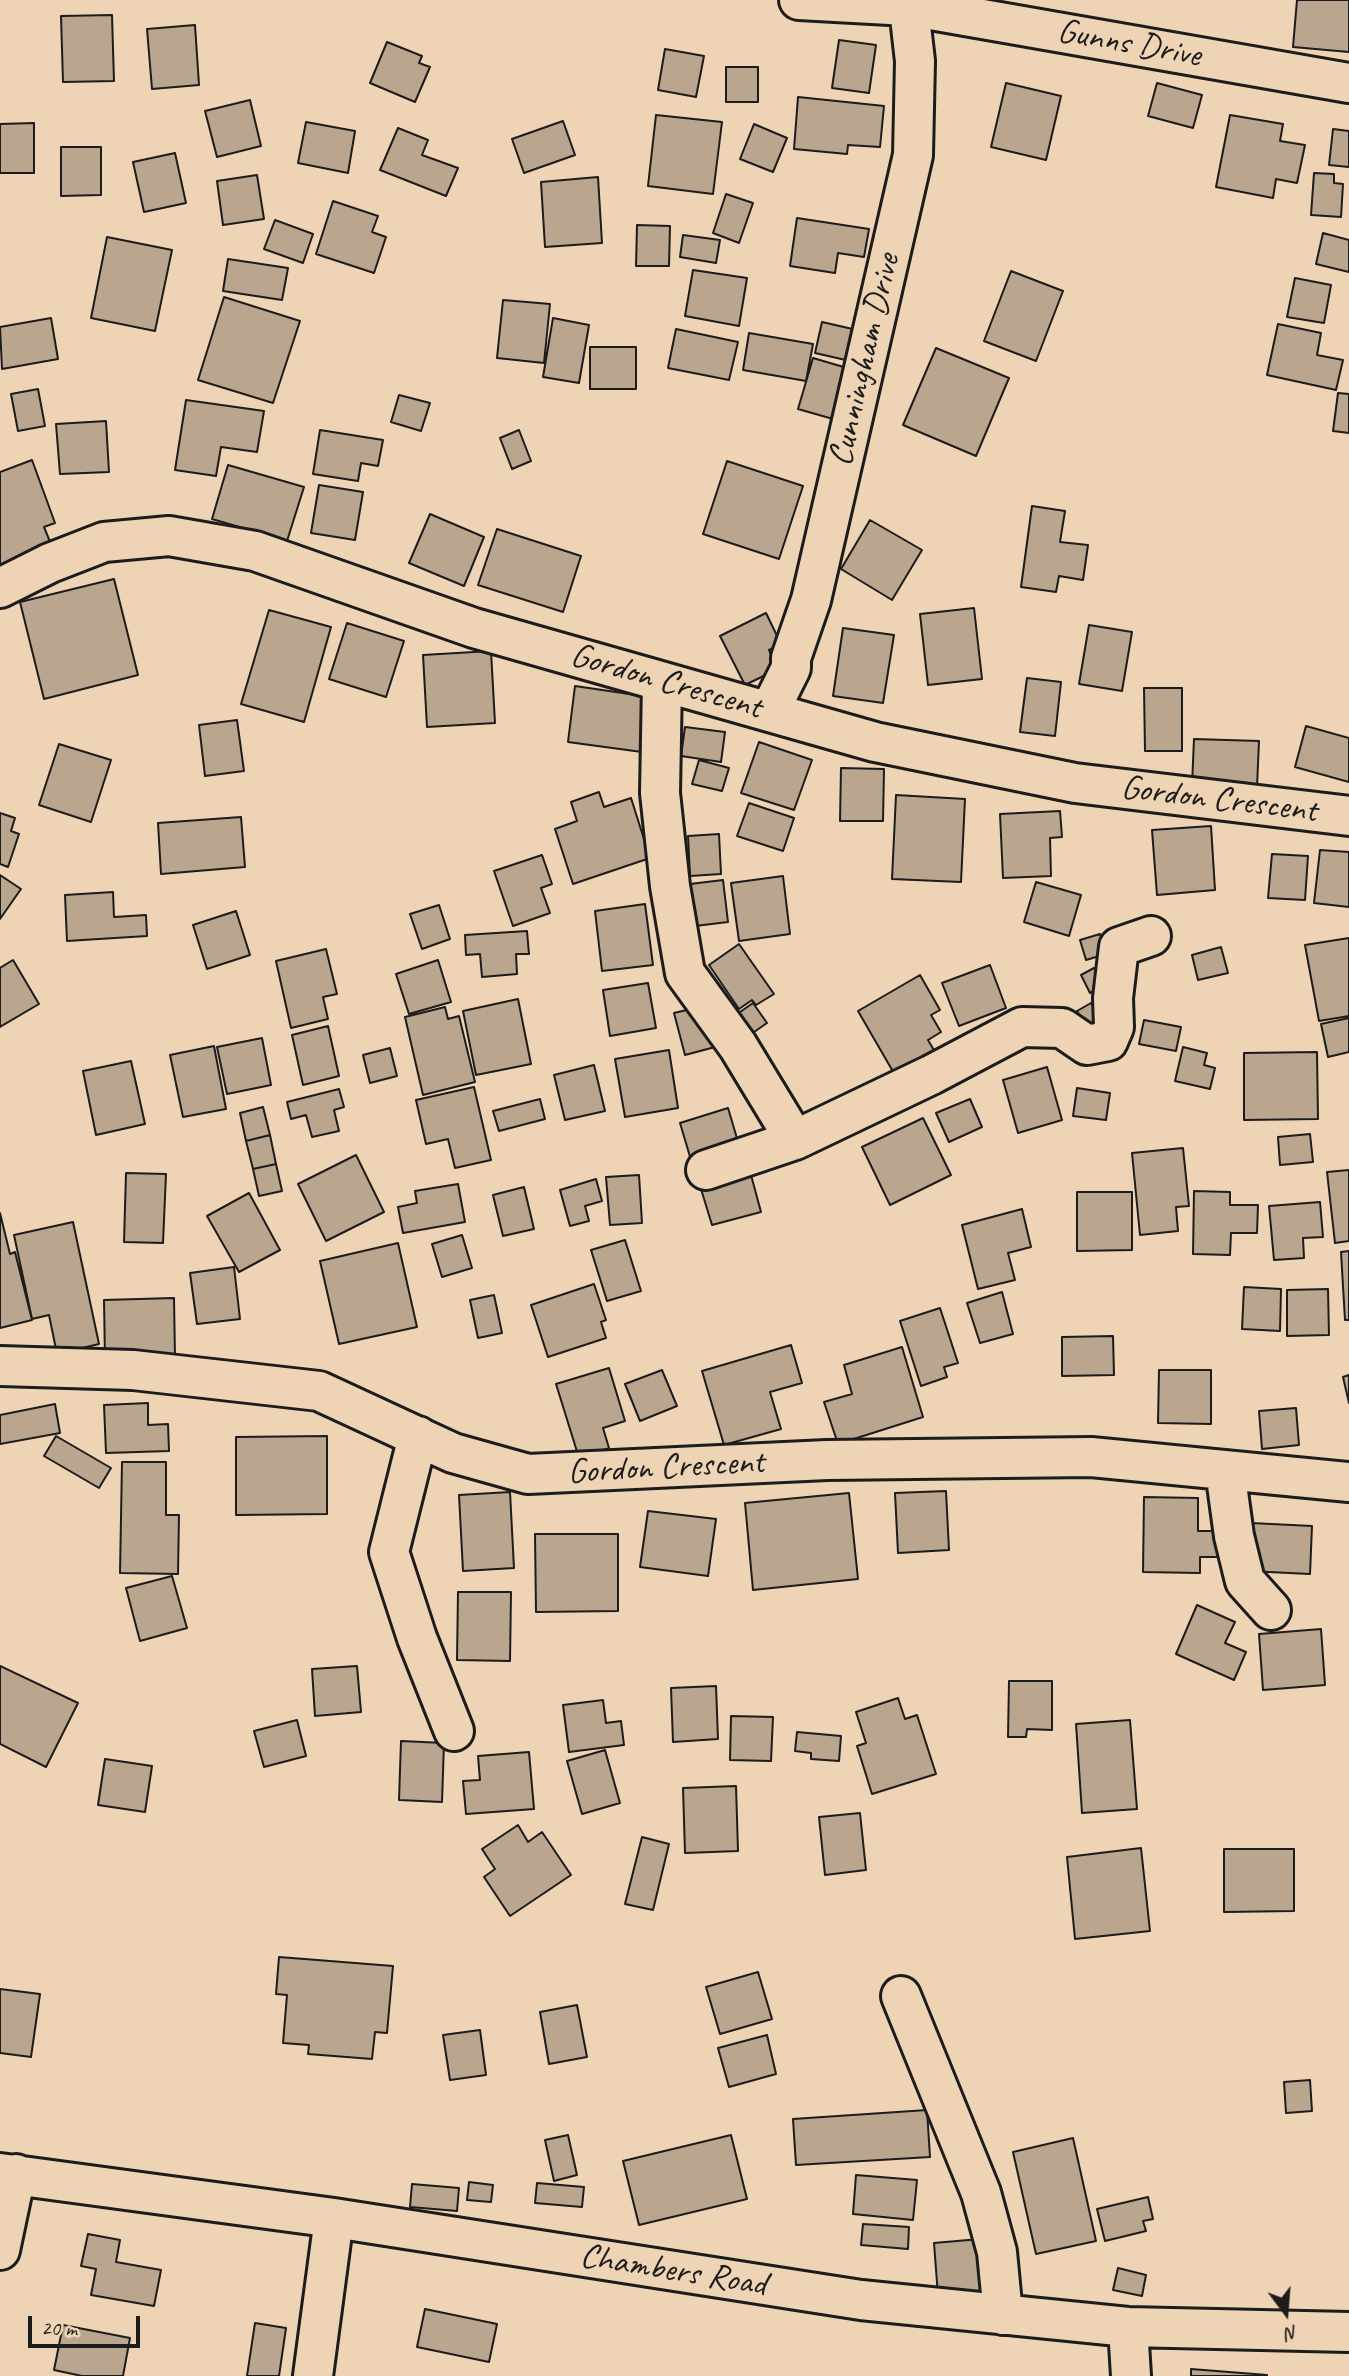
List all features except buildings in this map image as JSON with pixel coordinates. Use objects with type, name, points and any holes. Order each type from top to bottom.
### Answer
[{"type":"street","name":"Gunns Drive","points":[[799,0],[908,3],[1349,83]]},
{"type":"street","name":"Cunningham Drive","points":[[769,712],[791,668],[791,658],[811,600],[912,155],[915,61],[908,3]]},
{"type":"street","name":"Gordon Crescent","points":[[0,588],[50,563],[104,542],[169,536],[255,551],[474,628],[875,742],[1075,783],[1349,816]]},
{"type":"street","points":[[662,682],[660,793],[670,886],[685,973],[738,1046],[794,1140]]},
{"type":"street","points":[[706,1170],[794,1140],[1022,1027],[1062,1028],[1087,1045],[1108,1041],[1114,1027],[1113,998],[1119,947],[1151,936]]},
{"type":"street","name":"Gordon Crescent","points":[[0,1366],[133,1370],[319,1391],[453,1453],[528,1474],[827,1460],[1091,1457],[1349,1482]]},
{"type":"street","points":[[418,1436],[389,1552],[417,1638],[454,1731]]},
{"type":"street","points":[[1225,1470],[1234,1536],[1245,1581],[1271,1610]]},
{"type":"street","points":[[901,1996],[981,2193],[997,2252],[1003,2315]]},
{"type":"street","points":[[0,2250],[8,2173]]},
{"type":"street","name":"Chambers Road","points":[[8,2173],[334,2218],[861,2300],[1128,2327],[1349,2332]]},
{"type":"street","points":[[313,2376],[334,2218]]},
{"type":"street","points":[[1128,2327],[1131,2376]]}]
